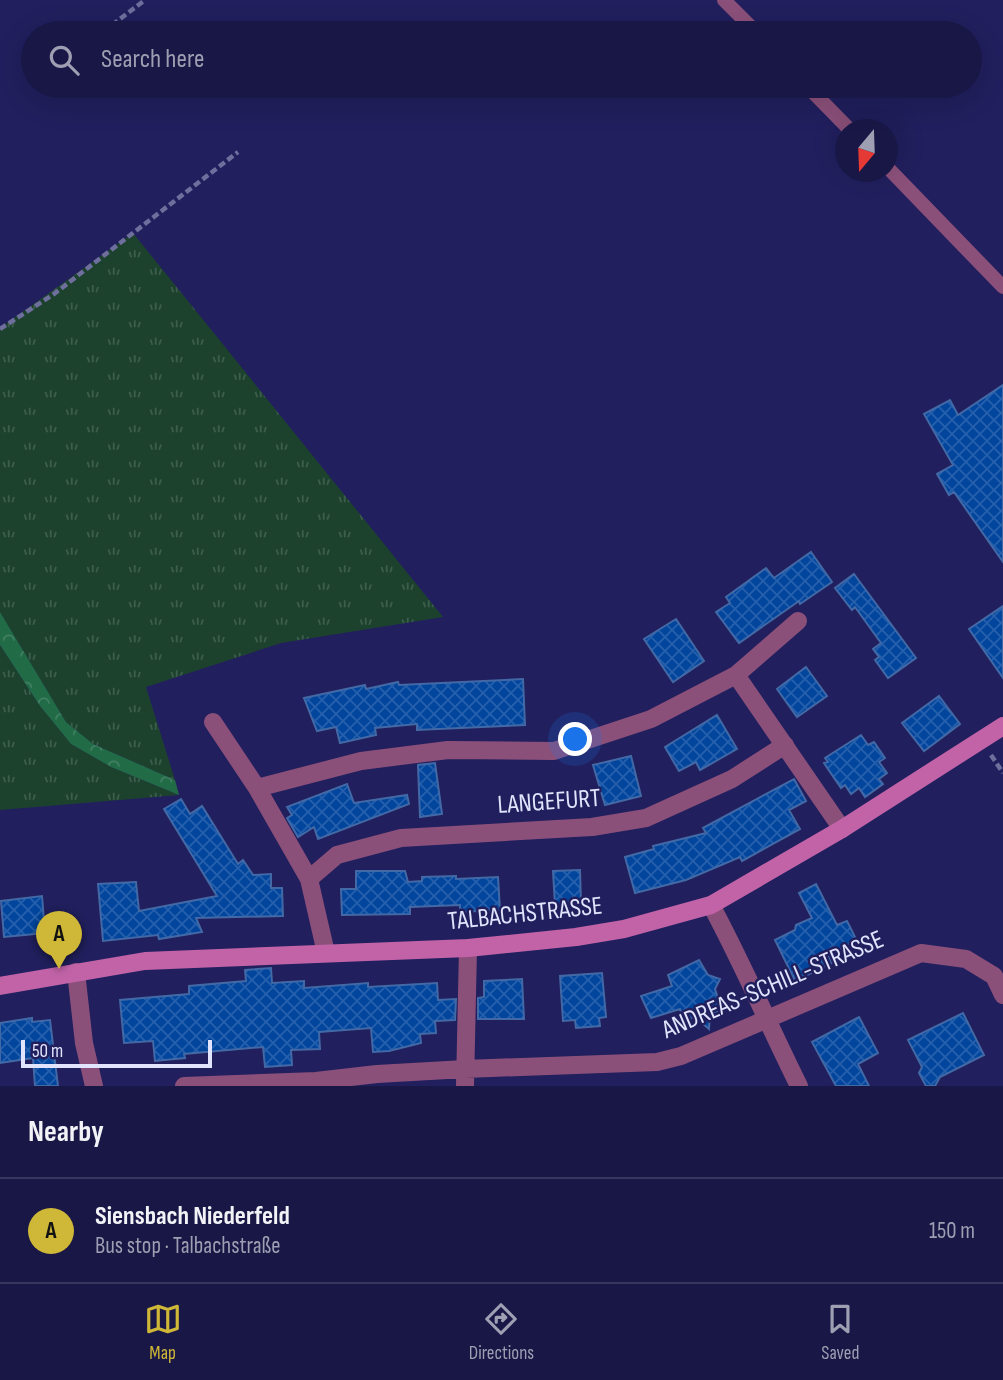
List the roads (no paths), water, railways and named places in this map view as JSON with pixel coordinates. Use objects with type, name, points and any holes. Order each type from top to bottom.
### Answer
[{"type":"street","name":"LANGEFURT","points":[[257,788],[361,761],[448,750],[554,751],[651,719],[736,676],[798,621]]},
{"type":"street","points":[[736,676],[842,829]]},
{"type":"street","points":[[213,722],[257,788],[309,879],[326,953]]},
{"type":"street","name":"TALBACHSTRASSE","points":[[0,986],[145,961],[468,948],[576,937],[624,929],[711,905],[842,829],[1003,726]]},
{"type":"street","name":"LANGEFURT","points":[[309,879],[337,855],[401,838],[592,827],[646,818],[732,779],[785,745]]},
{"type":"street","points":[[711,905],[743,965],[799,1086]]},
{"type":"street","points":[[465,1078],[468,948]]},
{"type":"street","name":"ANDREAS-SCHILL-STRASSE","points":[[184,1086],[316,1081],[377,1074],[465,1078],[657,1062],[681,1056],[921,953],[966,960],[994,976],[1003,995]]},
{"type":"street","points":[[76,972],[84,1043],[94,1086]]},
{"type":"lane","points":[[724,0],[745,21]]},
{"type":"lane","points":[[819,98],[839,119]]},
{"type":"lane","points":[[898,179],[1003,287]]},
{"type":"place","name":"Siensbach Niederfeld","points":[[59,969]]}]
